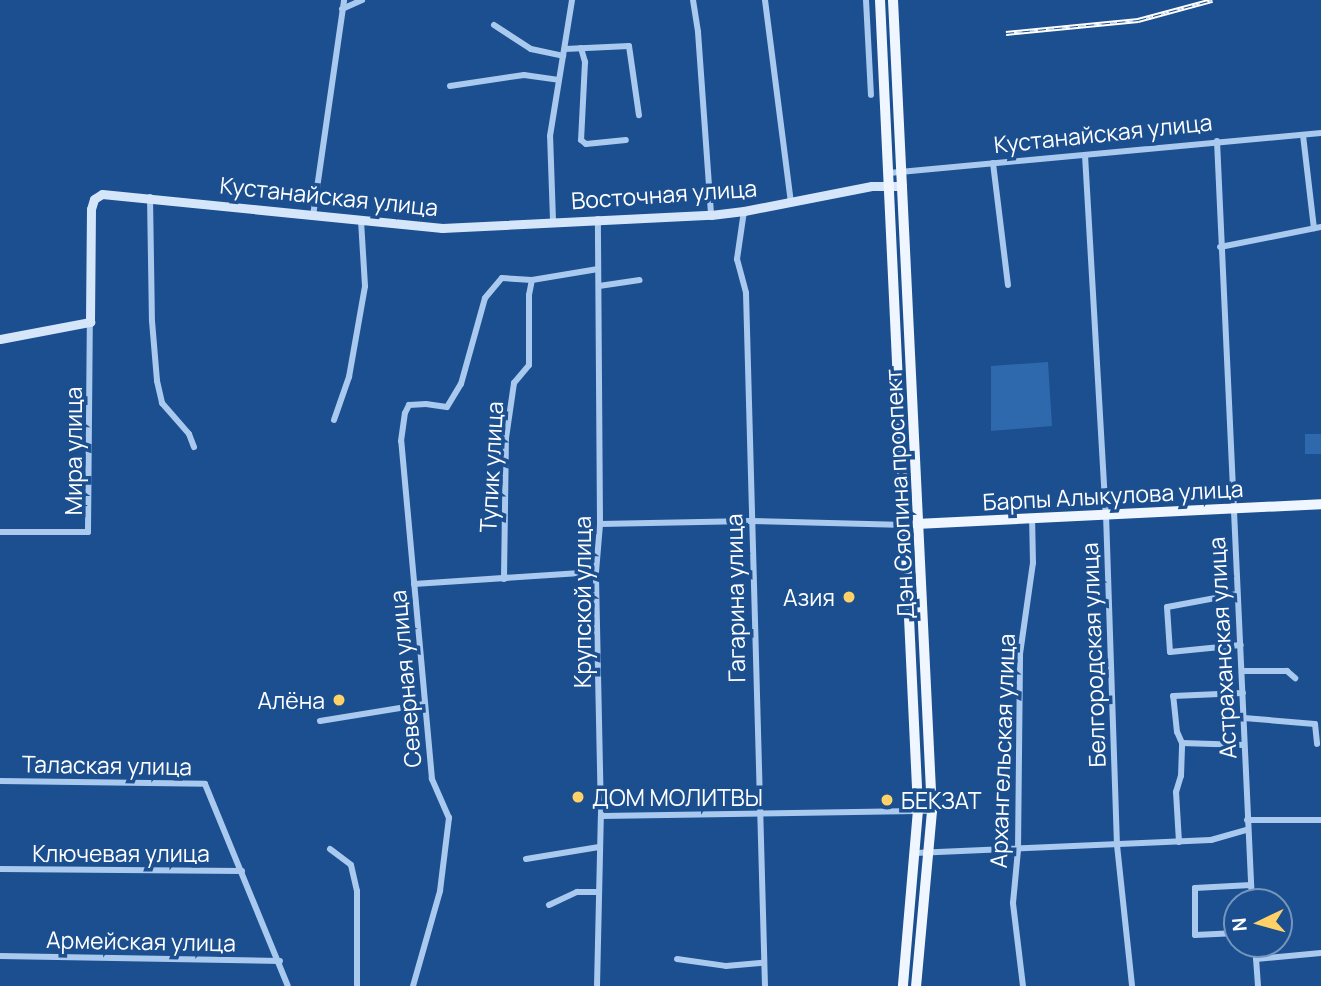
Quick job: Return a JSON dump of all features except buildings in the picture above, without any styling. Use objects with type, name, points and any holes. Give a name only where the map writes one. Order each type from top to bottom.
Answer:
[{"type":"main road","name":"Дэн Сяопина проспект","points":[[880,0],[907,525],[918,810],[903,986]]},
{"type":"main road","name":"Дэн Сяопина проспект","points":[[893,0],[921,523],[932,811],[916,986]]},
{"type":"main road","name":"Барпы Алыкулова улица","points":[[907,525],[1321,504]]},
{"type":"street","points":[[313,216],[344,0]]},
{"type":"street","points":[[342,9],[362,0]]},
{"type":"street","points":[[553,220],[550,136],[572,0]]},
{"type":"street","points":[[693,0],[698,32],[710,215]]},
{"type":"street","points":[[765,0],[792,202]]},
{"type":"street","points":[[866,0],[871,95]]},
{"type":"street","points":[[494,25],[524,46],[564,52],[581,48],[629,46],[639,115]]},
{"type":"street","points":[[581,48],[585,62],[581,141],[586,144],[626,140]]},
{"type":"street","points":[[450,86],[524,75],[559,80]]},
{"type":"street","name":"Кустанайская улица","points":[[889,173],[1321,133]]},
{"type":"street","points":[[1220,247],[1317,228],[1303,135]]},
{"type":"street","name":"Астраханская улица","points":[[1217,141],[1251,886]]},
{"type":"street","name":"Белгородская улица","points":[[1085,155],[1105,514],[1117,845],[1132,986]]},
{"type":"street","points":[[993,163],[1008,285]]},
{"type":"street","name":"Восточная улица","points":[[553,220],[710,215],[872,186],[902,187]]},
{"type":"street","name":"Кустанайская улица","points":[[90,322],[91,209],[94,200],[102,194],[442,228],[553,220]]},
{"type":"street","points":[[150,197],[152,321],[157,381],[162,403],[190,435],[194,447]]},
{"type":"street","name":"Гагарина улица","points":[[744,211],[737,259],[746,293],[750,521],[765,986]]},
{"type":"street","name":"Крупской улица","points":[[597,986],[601,816],[596,572],[600,524],[598,219]]},
{"type":"street","points":[[334,420],[349,377],[365,286],[361,220]]},
{"type":"street","points":[[532,280],[598,269]]},
{"type":"street","name":"Северная улица","points":[[412,986],[440,891],[449,818],[432,779],[401,441],[405,413],[409,405],[447,407],[461,384],[485,298],[502,278],[532,280]]},
{"type":"street","name":"Тупик улица","points":[[504,579],[506,438],[514,383],[529,365],[529,295],[532,280]]},
{"type":"street","points":[[599,286],[640,280]]},
{"type":"street","points":[[0,340],[90,322]]},
{"type":"street","name":"Мира улица","points":[[0,532],[88,532],[90,322]]},
{"type":"street","name":"Архангельская улица","points":[[1023,986],[1013,903],[1018,850],[1020,654],[1033,563],[1032,517]]},
{"type":"street","points":[[600,524],[750,521],[907,525]]},
{"type":"street","points":[[414,584],[596,572]]},
{"type":"street","points":[[1237,594],[1167,607],[1170,652],[1241,645]]},
{"type":"street","points":[[1242,671],[1287,671],[1295,678]]},
{"type":"street","points":[[1179,842],[1176,792],[1181,776],[1182,743],[1177,732],[1173,696],[1243,693]]},
{"type":"street","points":[[320,721],[425,704]]},
{"type":"street","points":[[1244,718],[1315,724],[1317,744]]},
{"type":"street","points":[[1182,743],[1244,745]]},
{"type":"street","name":"Талаская улица","points":[[0,781],[205,785],[280,961],[288,986]]},
{"type":"street","points":[[601,816],[932,811]]},
{"type":"street","points":[[1247,820],[1321,821]]},
{"type":"street","points":[[915,853],[1211,840],[1247,830]]},
{"type":"street","points":[[526,859],[599,847]]},
{"type":"street","points":[[330,849],[352,865],[357,891],[357,986]]},
{"type":"street","name":"Ключевая улица","points":[[0,869],[242,871]]},
{"type":"street","points":[[1223,934],[1195,935],[1195,888],[1251,886]]},
{"type":"street","points":[[550,905],[577,892],[599,892]]},
{"type":"street","points":[[1258,986],[1256,959],[1321,953]]},
{"type":"street","name":"Армейская улица","points":[[0,956],[280,961]]},
{"type":"street","points":[[677,959],[726,966],[763,963]]},
{"type":"shaded area","points":[[1048,362],[1052,426],[991,431],[991,366]]},
{"type":"shaded area","points":[[1305,434],[1321,434],[1321,454],[1305,454]]},
{"type":"railway","points":[[1006,33],[1138,20],[1212,0]]},
{"type":"place","name":"Азия","points":[[849,597]]},
{"type":"place","name":"Алёна","points":[[339,700]]},
{"type":"place","name":"ДОМ МОЛИТВЫ","points":[[578,797]]},
{"type":"place","name":"БЕКЗАТ","points":[[887,800]]}]
